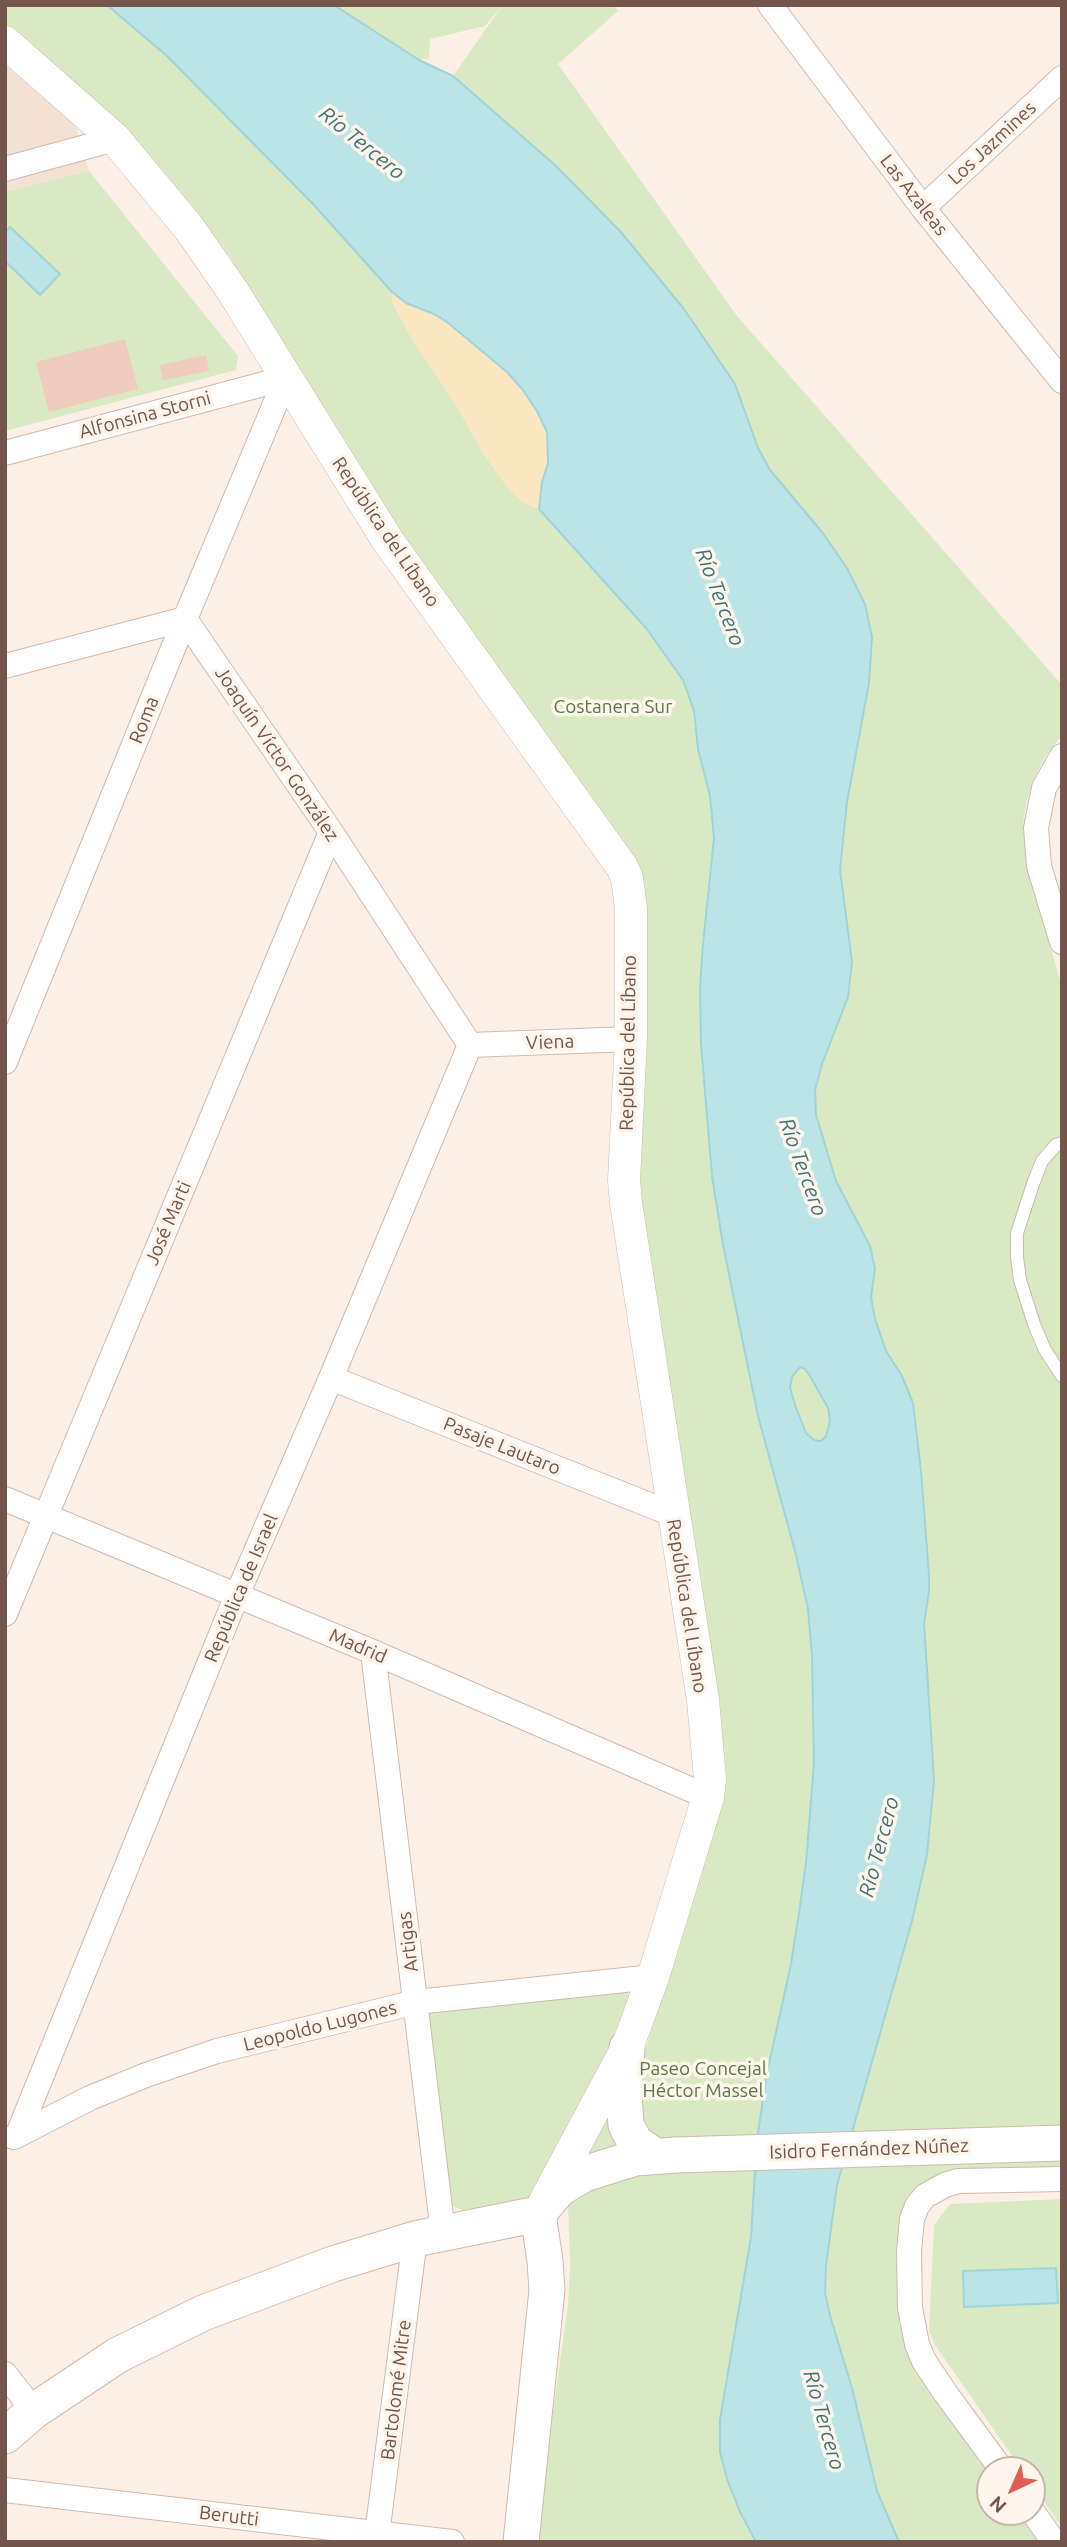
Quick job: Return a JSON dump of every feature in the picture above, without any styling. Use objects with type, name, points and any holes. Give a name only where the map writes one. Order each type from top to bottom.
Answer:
[{"type":"main road","points":[[627,2048],[624,2094],[626,2125],[635,2142],[665,2155]]},
{"type":"main road","name":"Isidro Fernández Núñez","points":[[538,2214],[559,2189],[584,2174],[608,2165],[665,2155],[1059,2164]]},
{"type":"main road","points":[[5,2436],[34,2411],[118,2355],[203,2314],[333,2264],[429,2236],[538,2214],[547,2290],[522,2542]]},
{"type":"street","name":"Las Azaleas","points":[[770,5],[923,208],[1062,381]]},
{"type":"street","name":"República del Líbano","points":[[5,42],[115,139],[189,228],[239,301],[388,541],[622,867],[630,893],[631,1040],[624,1180],[672,1514],[703,1700],[709,1759],[708,1797],[653,1977],[627,2048],[538,2214]]},
{"type":"street","name":"Los Jazmines","points":[[923,208],[1062,78]]},
{"type":"street","points":[[5,169],[115,139]]},
{"type":"street","name":"Alfonsina Storni","points":[[5,453],[286,379]]},
{"type":"street","name":"Roma","points":[[5,1062],[286,379]]},
{"type":"street","points":[[5,666],[185,619]]},
{"type":"street","name":"Joaquín Víctor González","points":[[185,619],[331,832],[470,1045]]},
{"type":"street","points":[[1062,755],[1044,788],[1036,828],[1040,866],[1062,942]]},
{"type":"street","name":"José Marti","points":[[5,1614],[331,832]]},
{"type":"street","name":"Viena","points":[[470,1045],[631,1040]]},
{"type":"street","name":"República de Israel","points":[[12,2138],[237,1595],[470,1045]]},
{"type":"street","name":"Pasaje Lautaro","points":[[331,1378],[672,1514]]},
{"type":"street","name":"Madrid","points":[[5,1499],[373,1652],[708,1797]]},
{"type":"street","name":"Artigas","points":[[373,1652],[415,2002],[429,2236]]},
{"type":"street","name":"Leopoldo Lugones","points":[[12,2138],[90,2098],[193,2059],[415,2002],[653,1977]]},
{"type":"street","points":[[992,2456],[939,2383],[916,2344],[910,2308],[909,2251],[912,2219],[925,2196],[945,2185],[1059,2164]]},
{"type":"street","name":"Bartolomé Mitre","points":[[377,2537],[429,2236]]},
{"type":"street","points":[[5,2374],[34,2411]]},
{"type":"street","name":"Berutti","points":[[5,2490],[377,2537],[452,2542]]},
{"type":"street","points":[[1043,2526],[1054,2542]]},
{"type":"lane","points":[[1062,1143],[1056,1145],[1042,1161],[1017,1233],[1017,1257],[1020,1280],[1031,1317],[1045,1350],[1062,1376]]},
{"type":"lane","points":[[1059,2164],[1062,2128]]},
{"type":"shaded area","points":[[5,64],[75,124],[89,171],[5,192]]},
{"type":"green space","name":"Costanera Sur","points":[[5,5],[107,5],[167,56],[314,205],[392,292],[393,304],[412,339],[508,488],[523,502],[539,509],[645,628],[683,680],[694,711],[698,749],[710,796],[715,838],[700,989],[701,1044],[712,1176],[723,1245],[758,1416],[808,1609],[812,1656],[814,1763],[806,1862],[791,1964],[767,2073],[757,2139],[665,2146],[645,2128],[638,2102],[642,2061],[725,1784],[726,1769],[638,1198],[644,1039],[643,879],[639,869],[404,536],[230,257],[169,178],[125,130],[5,23]]},
{"type":"green space","points":[[334,5],[613,5],[618,11],[558,64],[737,316],[1062,685],[1062,735],[1044,759],[1035,777],[1023,823],[1027,863],[1062,987],[1062,2173],[921,2191],[903,2307],[983,2456],[976,2456],[976,2526],[1035,2526],[1047,2542],[899,2542],[877,2491],[825,2293],[837,2185],[857,2113],[934,1780],[924,1623],[929,1575],[921,1471],[902,1376],[886,1351],[875,1319],[871,1297],[875,1269],[859,1224],[836,1182],[816,1115],[815,1090],[848,997],[852,962],[840,870],[847,802],[869,683],[872,637],[865,604],[847,568],[770,470],[758,448],[735,384],[684,309],[620,231],[556,166],[453,76],[502,6],[485,26],[430,39],[429,58],[419,60]]},
{"type":"green space","points":[[89,171],[238,356],[236,370],[5,431],[5,192]]},
{"type":"green space","points":[[800,1367],[805,1369],[821,1392],[828,1408],[830,1421],[826,1436],[821,1441],[814,1440],[806,1433],[790,1388],[792,1377]]},
{"type":"green space","points":[[623,1990],[629,1995],[628,2000],[598,2073],[531,2196],[524,2202],[462,2210],[450,2204],[428,2018],[431,2013]]},
{"type":"green space","points":[[618,2085],[634,2150],[579,2161]]},
{"type":"green space","points":[[756,2162],[751,2237],[720,2420],[720,2452],[740,2512],[756,2542],[535,2542],[568,2305],[568,2203],[611,2176]]},
{"type":"green space","points":[[1062,2199],[1062,2527],[1046,2504],[1046,2456],[1012,2456],[935,2345],[929,2331],[934,2225],[950,2204]]},
{"type":"sand","points":[[392,292],[406,303],[447,322],[507,372],[537,411],[547,432],[548,463],[542,482],[539,509],[523,502],[508,488],[485,456],[455,403],[412,339],[393,304]]},
{"type":"water","name":"Río Tercero","points":[[107,5],[334,5],[419,60],[453,76],[556,166],[620,231],[684,309],[735,384],[758,448],[770,470],[822,532],[847,568],[865,604],[872,637],[869,683],[847,802],[840,870],[852,962],[848,997],[815,1090],[816,1115],[836,1181],[870,1246],[875,1269],[871,1297],[875,1319],[886,1351],[902,1376],[913,1403],[929,1575],[924,1623],[934,1780],[927,1855],[912,1921],[837,2185],[825,2293],[877,2491],[899,2542],[756,2542],[740,2512],[720,2452],[720,2420],[751,2237],[757,2139],[767,2073],[791,1964],[799,1913],[814,1763],[812,1656],[808,1609],[758,1416],[723,1245],[712,1176],[701,1044],[700,989],[714,838],[710,796],[698,749],[694,711],[683,680],[646,628],[539,509],[542,482],[548,463],[547,432],[522,389],[507,372],[447,322],[406,303],[392,292],[314,205],[167,56]],"holes":[[[800,1367],[805,1369],[828,1408],[830,1421],[826,1436],[821,1441],[814,1440],[806,1433],[790,1387],[792,1377]]]},
{"type":"water","points":[[10,227],[60,274],[40,295],[5,261],[5,232]]},
{"type":"water","points":[[1056,2268],[1058,2303],[964,2307],[963,2271]]},
{"type":"building","points":[[125,339],[138,389],[49,412],[36,362]]},
{"type":"building","points":[[206,355],[209,371],[163,380],[160,365]]},
{"type":"park label","name":"Paseo Concejal Héctor Massel","points":[[703,2080]]}]
